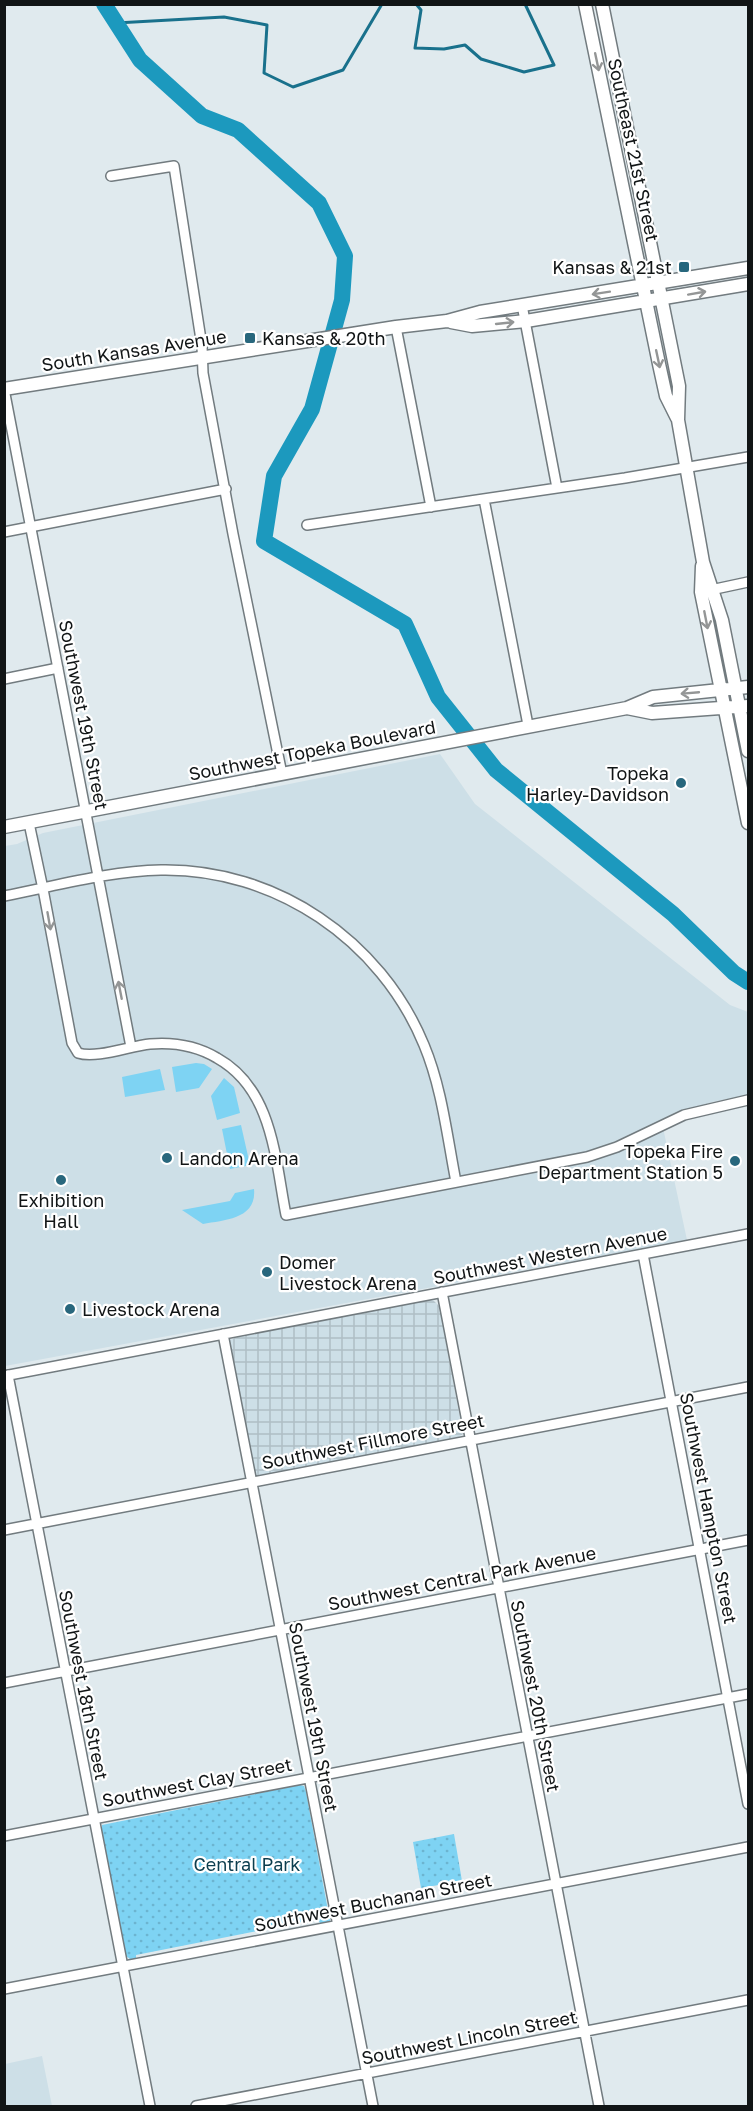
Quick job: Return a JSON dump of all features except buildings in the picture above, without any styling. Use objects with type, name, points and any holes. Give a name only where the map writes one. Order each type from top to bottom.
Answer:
[{"type":"main road","name":"Southeast 21st Street","points":[[585,4],[666,396],[678,420]]},
{"type":"main road","name":"Southeast 21st Street","points":[[602,4],[679,386],[678,420]]},
{"type":"main road","name":"South Kansas Avenue","points":[[4,389],[396,327],[447,321],[480,312],[748,268]]},
{"type":"main road","name":"South Kansas Avenue","points":[[447,321],[472,326],[526,321],[748,284]]},
{"type":"main road","points":[[678,420],[703,562],[720,690],[748,823]]},
{"type":"main road","points":[[707,591],[722,620],[742,688],[748,752]]},
{"type":"main road","name":"Southwest Topeka Boulevard","points":[[4,827],[528,725],[627,708],[653,697],[742,688]]},
{"type":"main road","name":"Southwest Topeka Boulevard","points":[[627,708],[651,713],[744,706]]},
{"type":"street","points":[[111,176],[174,166],[203,358],[203,373],[282,774]]},
{"type":"street","points":[[522,305],[557,488]]},
{"type":"street","points":[[396,327],[431,507]]},
{"type":"street","name":"Southwest 19th Street","points":[[4,389],[131,1047]]},
{"type":"street","points":[[307,525],[748,457]]},
{"type":"street","points":[[4,532],[226,489]]},
{"type":"street","points":[[484,499],[528,725]]},
{"type":"street","points":[[707,591],[748,582]]},
{"type":"street","points":[[4,679],[58,668]]},
{"type":"street","points":[[29,823],[72,1043],[78,1053],[151,1044],[171,1044],[196,1048],[222,1060],[244,1078],[267,1118],[286,1215],[587,1156],[617,1147],[684,1115],[748,1101]]},
{"type":"street","points":[[4,897],[134,872],[192,871],[235,879],[262,888],[296,903],[323,919],[350,940],[389,982],[422,1039],[438,1088],[456,1182]]},
{"type":"street","name":"Southwest Western Avenue","points":[[6,1375],[748,1234]]},
{"type":"street","name":"Southwest Hampton Street","points":[[643,1254],[748,1804]]},
{"type":"street","name":"Southwest 20th Street","points":[[442,1292],[599,2106]]},
{"type":"street","name":"Southwest 19th Street","points":[[223,1334],[373,2106]]},
{"type":"street","name":"Southwest 18th Street","points":[[6,1375],[150,2106]]},
{"type":"street","name":"Southwest Fillmore Street","points":[[4,1530],[748,1387]]},
{"type":"street","name":"Southwest Central Park Avenue","points":[[4,1683],[748,1540]]},
{"type":"street","name":"Southwest Clay Street","points":[[4,1836],[748,1694]]},
{"type":"street","name":"Southwest Buchanan Street","points":[[4,1989],[748,1847]]},
{"type":"street","name":"Southwest Lincoln Street","points":[[196,2106],[748,2000]]},
{"type":"shaded area","points":[[440,754],[475,804],[730,1005],[748,1012],[748,1095],[712,1102],[662,1123],[687,1240],[5,1366],[5,846],[17,844],[43,833]]},
{"type":"shaded area","points":[[430,1299],[439,1306],[463,1434],[455,1439],[260,1476],[255,1475],[229,1346],[230,1340],[242,1335]]},
{"type":"shaded area","points":[[42,2056],[52,2106],[5,2106],[5,2064]]},
{"type":"green space","points":[[204,1064],[212,1069],[199,1088],[176,1092],[172,1067]]},
{"type":"green space","points":[[160,1069],[165,1090],[125,1097],[122,1077]]},
{"type":"green space","points":[[224,1078],[234,1087],[240,1113],[217,1120],[211,1096]]},
{"type":"green space","points":[[241,1125],[250,1165],[230,1169],[222,1129]]},
{"type":"green space","points":[[254,1189],[254,1199],[250,1207],[230,1219],[203,1224],[182,1210],[230,1201],[235,1193]]},
{"type":"green space","name":"Central Park","points":[[304,1786],[306,1792],[330,1921],[321,1924],[317,1919],[136,1955],[136,1959],[126,1956],[102,1825]]},
{"type":"green space","points":[[454,1834],[462,1881],[421,1888],[413,1842]]},
{"type":"waterway","points":[[104,4],[140,60],[202,116],[238,130],[319,203],[345,256],[342,300],[312,409],[274,476],[264,541],[405,624],[438,697],[496,770],[673,914],[734,973],[748,982]]},
{"type":"waterway","points":[[116,23],[224,17],[267,25],[264,73],[293,87],[343,70],[382,4]]},
{"type":"waterway","points":[[416,4],[421,10],[415,48],[444,49],[465,45],[481,59],[524,72],[554,65],[525,4]]},
{"type":"place","name":"Kansas & 21st","points":[[684,267]]},
{"type":"place","name":"Kansas & 20th","points":[[250,338]]},
{"type":"place","name":"Topeka Harley-Davidson","points":[[681,783]]},
{"type":"place","name":"Landon Arena","points":[[167,1158]]},
{"type":"place","name":"Topeka Fire Department Station 5","points":[[735,1161]]},
{"type":"place","name":"Exhibition Hall","points":[[61,1180]]},
{"type":"place","name":"Domer Livestock Arena","points":[[267,1272]]},
{"type":"place","name":"Livestock Arena","points":[[70,1309]]}]
